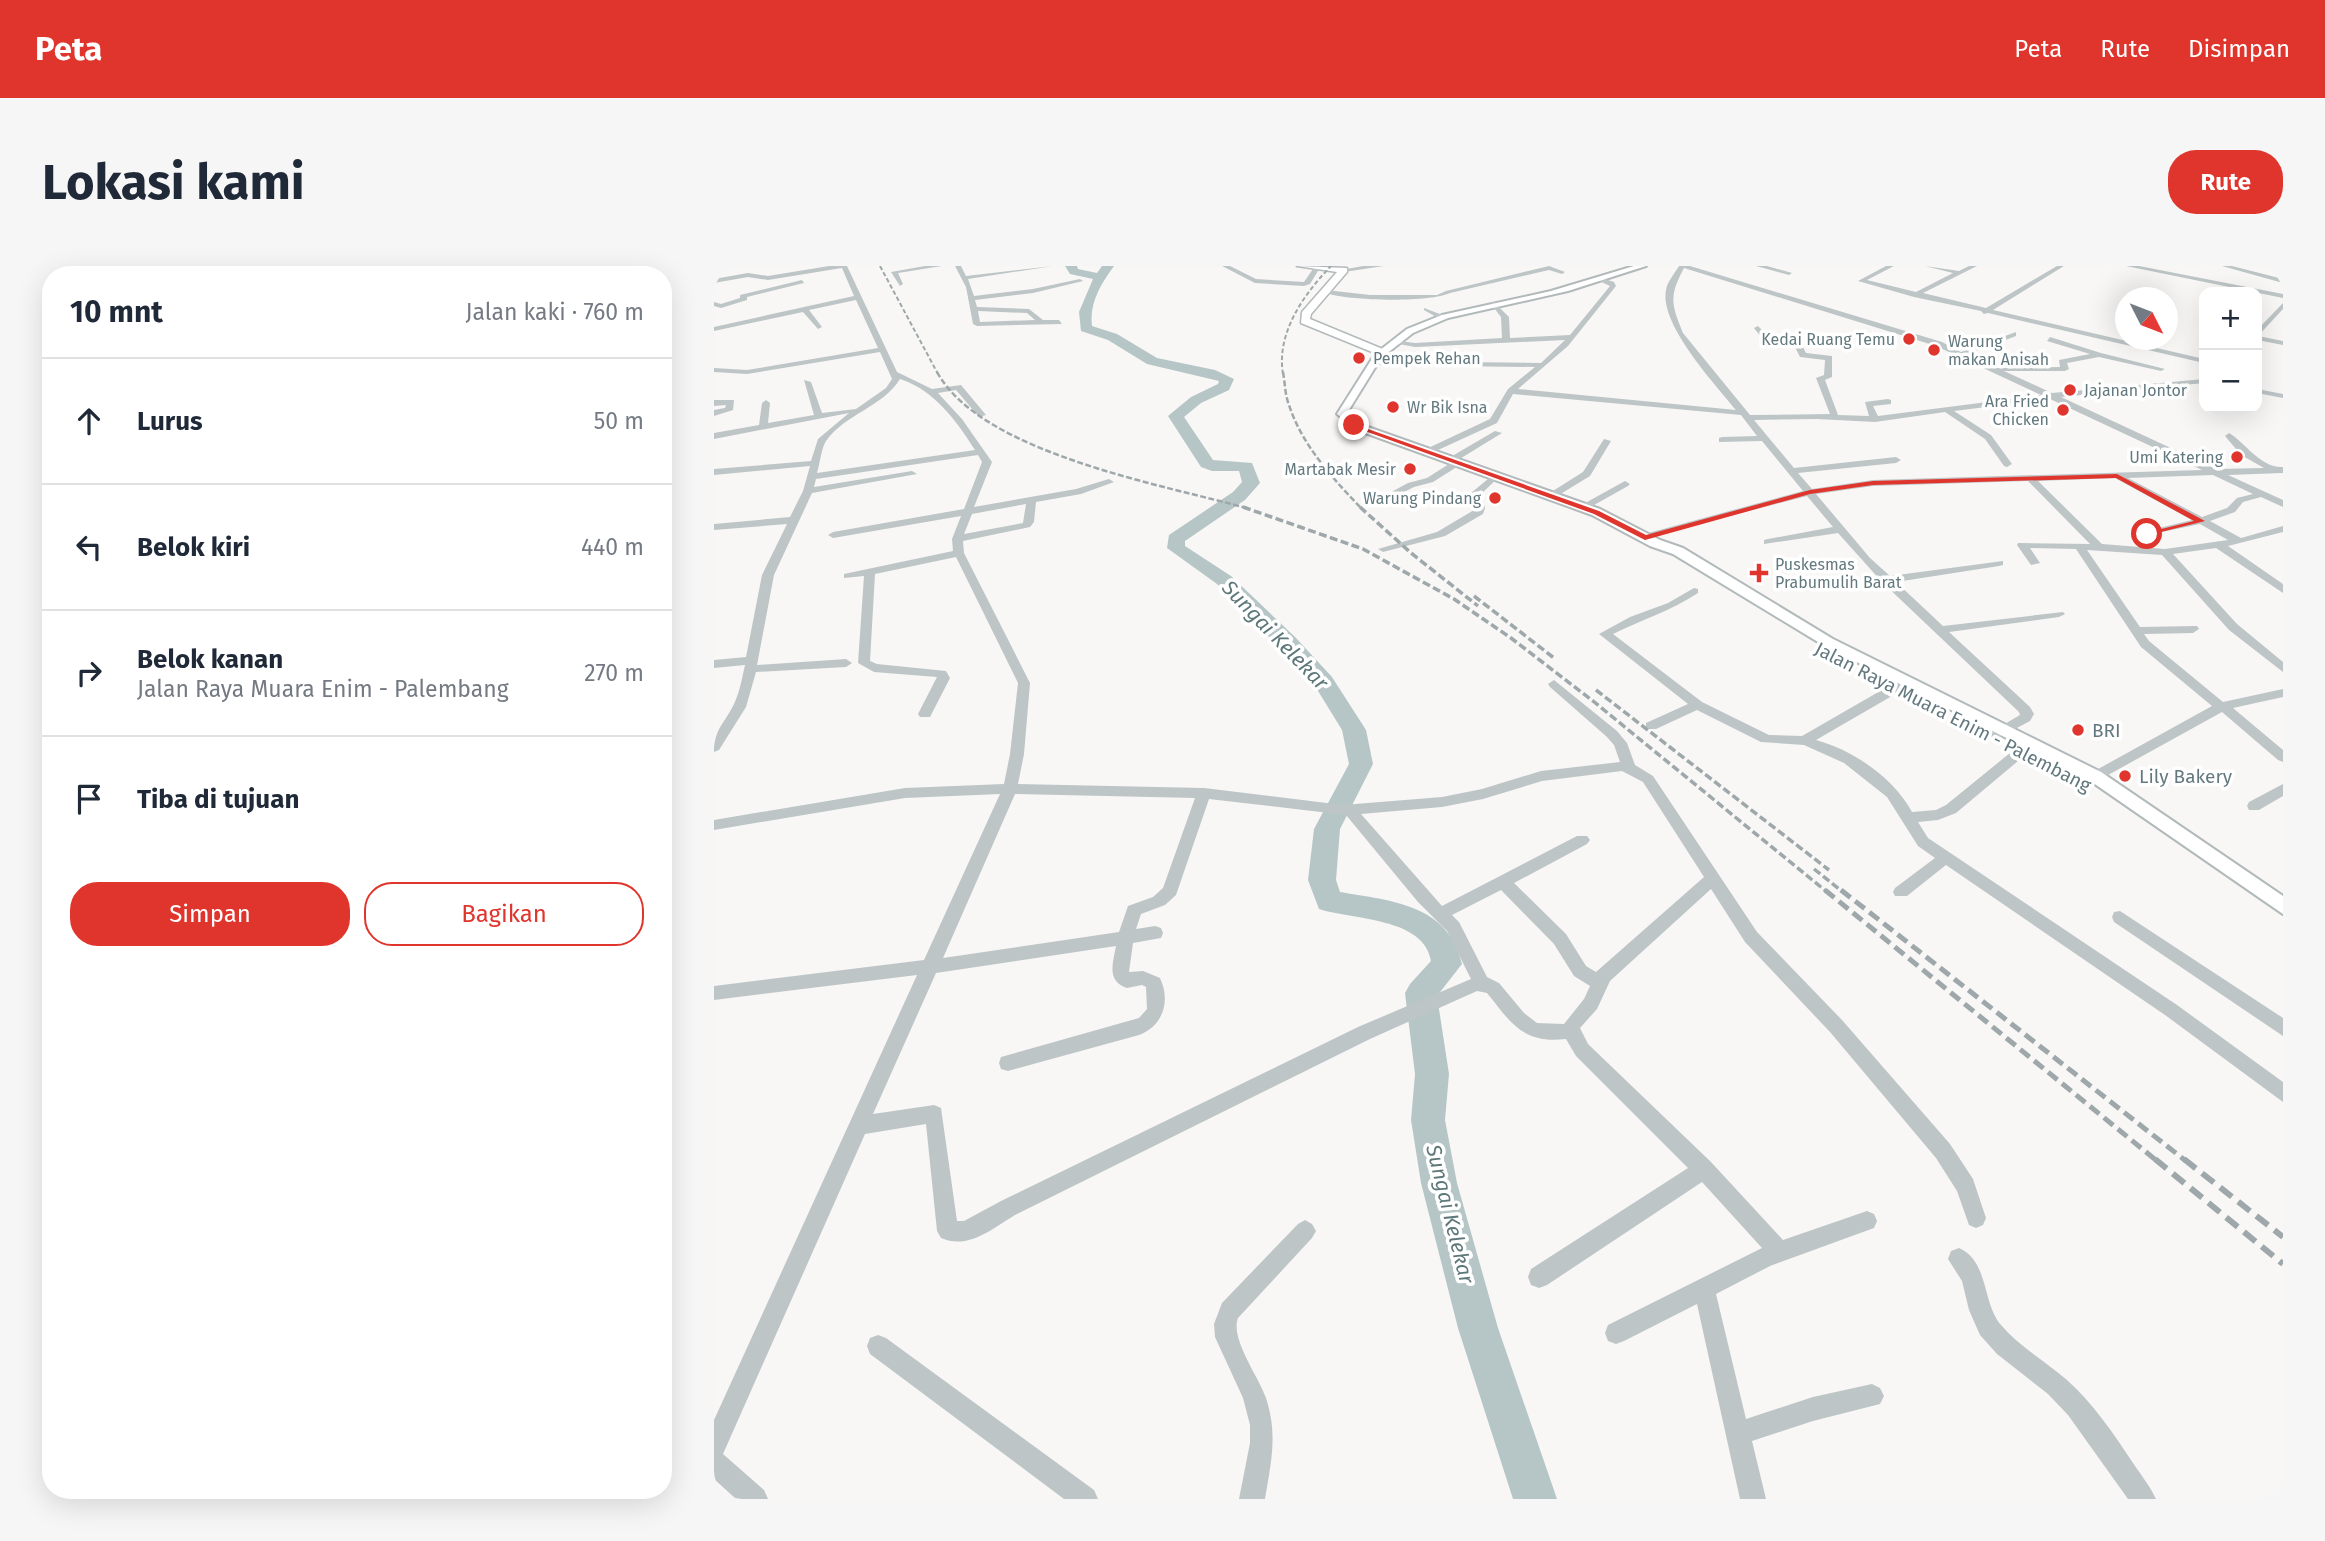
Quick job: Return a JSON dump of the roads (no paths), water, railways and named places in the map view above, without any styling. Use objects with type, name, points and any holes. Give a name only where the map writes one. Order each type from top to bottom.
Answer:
[{"type":"highway","points":[[1302,266],[1344,270]]},
{"type":"highway","points":[[1344,270],[1306,314],[1306,321],[1381,352]]},
{"type":"main road","name":"Jalan Raya Muara Enim - Palembang","points":[[1642,266],[1538,297],[1441,316],[1392,342],[1381,352],[1342,414],[1354,425],[1583,507],[1650,540],[1669,556],[1788,631],[1901,682],[2090,779],[2283,906]]},
{"type":"main road","name":"Jalan Raya Muara Enim - Palembang","points":[[2090,779],[2283,919]]},
{"type":"street","points":[[714,281],[751,274],[768,278],[842,266],[860,297],[895,374],[895,383],[889,390],[859,409],[827,434],[821,442],[808,491],[768,575],[752,665],[739,706],[714,747]]},
{"type":"street","points":[[900,284],[894,272],[939,266]]},
{"type":"street","points":[[958,266],[965,278],[977,324],[1059,322]]},
{"type":"street","points":[[965,278],[1050,266],[1067,284]]},
{"type":"street","points":[[1225,266],[1255,281],[1304,284],[1308,283],[1318,266]]},
{"type":"street","points":[[1344,270],[1381,266]]},
{"type":"street","points":[[2000,732],[2025,718],[2025,710],[1886,580],[1763,438],[1680,333],[1673,317],[1669,290],[1682,266],[1908,332],[1997,369],[2283,504]]},
{"type":"street","points":[[1759,266],[1789,274]]},
{"type":"street","points":[[1891,266],[1861,281],[1984,312],[2199,360]]},
{"type":"street","points":[[1928,266],[1960,273]]},
{"type":"street","points":[[1914,295],[1974,266]]},
{"type":"street","points":[[1984,312],[2061,266]]},
{"type":"street","points":[[2129,266],[2283,296]]},
{"type":"street","points":[[2225,266],[2283,281]]},
{"type":"street","points":[[1326,292],[1370,297],[1440,297],[1448,292],[1549,268],[1562,272]]},
{"type":"street","points":[[1011,271],[1024,293]]},
{"type":"street","points":[[1427,452],[1494,421],[1511,391],[1572,337],[1601,297],[1613,286],[1612,283],[1599,278]]},
{"type":"street","points":[[714,304],[721,306],[745,299],[740,297],[808,281]]},
{"type":"street","points":[[971,298],[1024,293],[1080,281]]},
{"type":"street","points":[[1443,281],[1448,292]]},
{"type":"street","points":[[2272,294],[2283,290]]},
{"type":"street","points":[[714,329],[860,297]]},
{"type":"street","points":[[1494,304],[1505,317],[1506,339]]},
{"type":"street","points":[[2262,330],[2283,305]]},
{"type":"street","points":[[805,309],[818,327]]},
{"type":"street","points":[[974,309],[1029,311],[1042,323]]},
{"type":"street","points":[[1426,309],[1441,316]]},
{"type":"street","points":[[1758,328],[1768,340],[1797,342],[1803,355],[1829,358],[1828,377],[1820,378],[1835,417]]},
{"type":"street","points":[[1962,354],[2013,334]]},
{"type":"street","points":[[1392,342],[1415,345],[1572,337]]},
{"type":"street","points":[[2262,337],[2283,343]]},
{"type":"street","points":[[2050,339],[2099,355],[2161,369]]},
{"type":"street","points":[[714,370],[747,372],[884,349]]},
{"type":"street","points":[[1997,369],[2065,369],[2062,362],[2099,355]]},
{"type":"street","points":[[1374,363],[1542,365]]},
{"type":"street","points":[[714,1447],[1010,789],[1017,754],[1024,683],[958,546],[978,479],[987,467],[987,461],[967,428],[932,392],[911,379],[895,374]]},
{"type":"street","points":[[1511,391],[1744,415],[1875,419],[2050,396],[2199,381]]},
{"type":"street","points":[[807,382],[819,417]]},
{"type":"street","points":[[2279,395],[2283,385]]},
{"type":"street","points":[[932,392],[958,387],[982,415]]},
{"type":"street","points":[[714,395],[727,393]]},
{"type":"street","points":[[1875,419],[1868,404],[1888,401]]},
{"type":"street","points":[[714,403],[731,402],[729,410],[714,413]]},
{"type":"street","points":[[763,428],[766,403]]},
{"type":"street","points":[[714,436],[859,409]]},
{"type":"street","points":[[1947,410],[1988,437],[2007,464]]},
{"type":"street","points":[[1387,497],[1411,485],[1430,480],[1498,433]]},
{"type":"street","points":[[2229,436],[2244,453],[2279,470]]},
{"type":"street","points":[[1721,440],[1763,438]]},
{"type":"street","points":[[1552,496],[1587,474],[1607,441]]},
{"type":"street","points":[[812,477],[980,452]]},
{"type":"street","points":[[1791,471],[1896,460]]},
{"type":"street","points":[[714,472],[816,463]]},
{"type":"street","points":[[1650,540],[1810,492],[1873,483],[2279,470]]},
{"type":"street","points":[[808,491],[912,474]]},
{"type":"street","points":[[2117,476],[2237,540]]},
{"type":"street","points":[[1383,549],[1441,534],[1479,512],[1476,493],[1494,477]]},
{"type":"street","points":[[2030,478],[2098,546]]},
{"type":"street","points":[[833,536],[1031,501],[1089,489],[1108,482]]},
{"type":"street","points":[[1583,507],[1625,484]]},
{"type":"street","points":[[2147,534],[2201,521],[2231,510],[2240,500],[2262,494]]},
{"type":"street","points":[[848,576],[870,572],[1028,524],[1031,501]]},
{"type":"street","points":[[714,527],[796,520]]},
{"type":"street","points":[[1768,542],[1840,529]]},
{"type":"street","points":[[2035,563],[2021,545],[2098,546],[2165,552],[2259,537],[2283,529]]},
{"type":"street","points":[[2216,543],[2270,578],[2283,590]]},
{"type":"street","points":[[2079,546],[2145,644],[2283,757]]},
{"type":"street","points":[[2165,552],[2233,627],[2283,668]]},
{"type":"street","points":[[1886,580],[1999,563]]},
{"type":"street","points":[[870,572],[864,663],[874,668],[942,674],[944,678],[925,714]]},
{"type":"street","points":[[1694,592],[1605,634],[1697,705],[1766,739],[1779,742],[1804,741],[1859,765],[1900,804],[1923,842],[2171,1010],[2283,1093]]},
{"type":"street","points":[[1938,630],[2059,614]]},
{"type":"street","points":[[2135,631],[2193,629]]},
{"type":"street","points":[[714,664],[846,663]]},
{"type":"street","points":[[1804,741],[1901,682]]},
{"type":"street","points":[[1554,684],[1620,743],[1629,767],[1648,779],[1751,937],[1836,1026],[1943,1151],[1966,1186],[1976,1218]]},
{"type":"street","points":[[2090,779],[2222,707],[2283,692]]},
{"type":"street","points":[[1651,726],[1697,705]]},
{"type":"street","points":[[1908,818],[1938,815],[1951,809],[2027,746]]},
{"type":"street","points":[[714,825],[905,793],[1010,789],[1204,793],[1346,809],[1442,802],[1483,794],[1541,776],[1629,767]]},
{"type":"street","points":[[2254,806],[2283,789]]},
{"type":"street","points":[[1007,1063],[1139,1027],[1153,1018],[1156,1012],[1154,983],[1143,978],[1127,981],[1120,974],[1125,938],[1134,911],[1158,901],[1170,891],[1204,793]]},
{"type":"street","points":[[1346,809],[1453,927],[1482,984]]},
{"type":"street","points":[[1440,914],[1582,840]]},
{"type":"street","points":[[1901,892],[1946,857]]},
{"type":"street","points":[[1712,879],[1603,976],[1591,1004],[1572,1025],[1571,1031],[1582,1050],[1704,1168],[1779,1251]]},
{"type":"street","points":[[1503,882],[1560,939],[1580,971],[1600,984]]},
{"type":"street","points":[[2120,917],[2283,1028]]},
{"type":"street","points":[[714,993],[928,967],[1154,933]]},
{"type":"street","points":[[858,1126],[926,1114],[936,1117],[948,1231],[966,1233],[1009,1208],[1364,1033],[1482,984],[1493,988],[1525,1026],[1537,1033],[1571,1031]]},
{"type":"street","points":[[1539,1277],[1704,1168]]},
{"type":"street","points":[[1616,1333],[1779,1251],[1867,1221]]},
{"type":"street","points":[[1252,1499],[1262,1443],[1262,1425],[1254,1396],[1226,1336],[1224,1324],[1230,1311],[1305,1231]]},
{"type":"street","points":[[1959,1259],[1975,1282],[1986,1324],[2012,1353],[2067,1396],[2143,1499]]},
{"type":"street","points":[[1703,1288],[1753,1499]]},
{"type":"street","points":[[878,1346],[1085,1499]]},
{"type":"street","points":[[1738,1433],[1813,1409],[1872,1396]]},
{"type":"street","points":[[714,1462],[755,1499]]},
{"type":"waterway","points":[[1071,266],[1074,272],[1099,277]]},
{"type":"waterway","name":"Sungai Kelekar","points":[[1108,266],[1094,287],[1088,303],[1086,328],[1112,337],[1152,361],[1227,379],[1224,387],[1196,400],[1176,416],[1207,464],[1246,467],[1251,483],[1239,496],[1176,539],[1176,548],[1224,580],[1288,643],[1324,682],[1354,730],[1361,764],[1327,829],[1322,880],[1329,901],[1405,917],[1431,932],[1443,947],[1447,964],[1421,993],[1432,1074],[1428,1120],[1439,1183],[1478,1328],[1535,1499]]},
{"type":"railway","points":[[880,266],[938,374]]},
{"type":"railway","points":[[1283,374],[1284,344],[1294,315],[1311,289],[1331,266]]},
{"type":"railway","points":[[937,372],[960,400],[993,425],[1033,445],[1125,477],[1245,508]]},
{"type":"railway","points":[[1283,372],[1288,401],[1310,448],[1361,508]]},
{"type":"railway","points":[[1245,508],[1250,509]]},
{"type":"railway","points":[[1245,508],[1363,549],[1454,599],[1511,638],[1593,701],[1827,892]]},
{"type":"railway","points":[[1361,508],[1411,553],[1478,606]]},
{"type":"railway","points":[[1474,596],[1554,658]]},
{"type":"railway","points":[[1596,690],[1829,870]]},
{"type":"railway","points":[[1814,869],[1843,892]]},
{"type":"railway","points":[[1825,890],[2157,1161]]},
{"type":"railway","points":[[1841,890],[2186,1161]]},
{"type":"railway","points":[[2155,1159],[2283,1264]]},
{"type":"railway","points":[[2184,1159],[2283,1237]]},
{"type":"place","name":"Kedai Ruang Temu","points":[[1909,339]]},
{"type":"place","name":"Warung makan Anisah","points":[[1934,350]]},
{"type":"place","name":"Pempek Rehan","points":[[1359,358]]},
{"type":"place","name":"Jajanan Jontor","points":[[2070,390]]},
{"type":"place","name":"Wr Bik Isna","points":[[1393,407]]},
{"type":"place","name":"Ara Fried Chicken","points":[[2063,410]]},
{"type":"place","name":"Umi Katering","points":[[2237,457]]},
{"type":"place","name":"Martabak Mesir","points":[[1410,469]]},
{"type":"place","name":"Warung Pindang","points":[[1495,498]]},
{"type":"place","name":"Puskesmas Prabumulih Barat","points":[[1759,573]]},
{"type":"place","name":"BRI","points":[[2078,730]]},
{"type":"place","name":"Lily Bakery","points":[[2125,776]]}]
